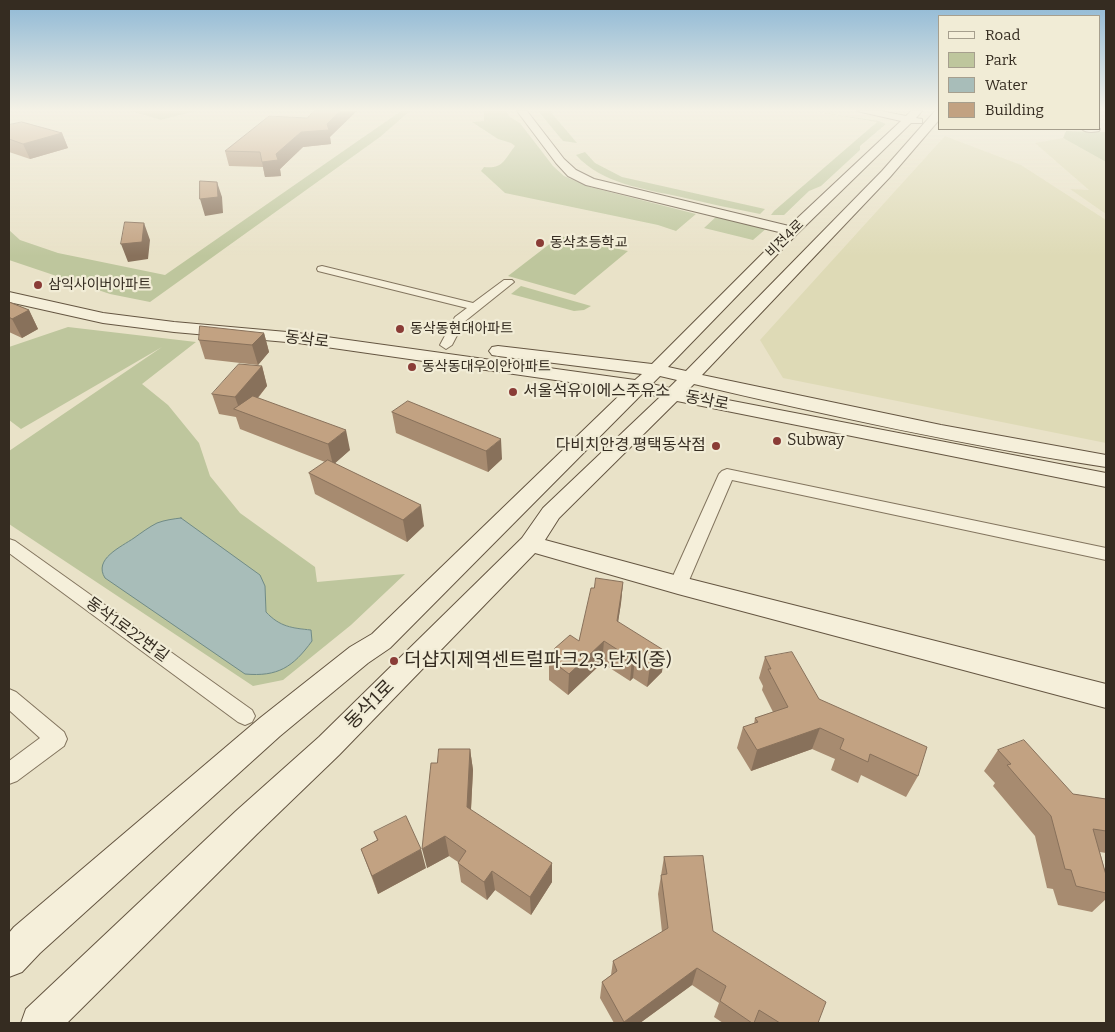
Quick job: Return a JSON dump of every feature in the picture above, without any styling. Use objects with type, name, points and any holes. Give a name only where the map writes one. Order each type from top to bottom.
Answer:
[{"type":"main road","points":[[559,159],[572,173],[590,182],[792,232]]},
{"type":"main road","name":"비전4로","points":[[656,370],[792,232],[874,159]]},
{"type":"main road","name":"비전4로","points":[[690,378],[886,174],[895,159]]},
{"type":"main road","name":"동삭로","points":[[9,283],[134,311],[252,320],[656,370],[932,429],[1106,461]]},
{"type":"main road","name":"동삭로","points":[[9,297],[103,318],[174,327],[298,338],[639,386],[673,395],[1106,480]]},
{"type":"main road","points":[[9,959],[27,940],[270,727],[359,655],[381,641],[656,370]]},
{"type":"main road","name":"동삭1로","points":[[40,1023],[240,829],[329,746],[530,544],[551,513],[690,378]]},
{"type":"main road","points":[[530,544],[678,585],[1106,696]]},
{"type":"street","points":[[322,269],[474,307]]},
{"type":"street","points":[[446,345],[459,320],[508,282]]},
{"type":"street","points":[[678,585],[727,474],[1106,554]]},
{"type":"street","name":"동삭1로22번길","points":[[9,545],[245,716]]},
{"type":"street","points":[[9,698],[56,739],[9,774]]},
{"type":"shaded area","points":[[924,159],[1006,159],[1021,165],[1106,220],[1106,443],[783,378],[760,340]]},
{"type":"shaded area","points":[[1054,159],[1101,159],[1106,162],[1106,214],[1070,189],[1089,190]]},
{"type":"green space","points":[[332,159],[349,159],[150,302],[110,294],[9,260],[9,230],[20,240],[58,253],[165,275]]},
{"type":"green space","points":[[505,159],[548,159],[564,176],[590,187],[696,214],[676,231],[658,225],[505,193],[481,171],[484,167],[495,167]]},
{"type":"green space","points":[[580,159],[592,159],[595,163],[622,177],[765,209],[760,214],[653,191],[611,179],[586,165]]},
{"type":"green space","points":[[834,159],[850,159],[821,186],[809,191],[784,215],[771,215]]},
{"type":"green space","points":[[718,215],[768,227],[753,240],[704,228]]},
{"type":"green space","points":[[560,236],[628,251],[575,295],[508,276]]},
{"type":"green space","points":[[521,286],[591,306],[584,310],[574,311],[511,294]]},
{"type":"green space","points":[[68,327],[196,342],[142,384],[168,405],[199,443],[210,476],[240,513],[315,567],[317,582],[405,574],[351,625],[283,680],[253,686],[9,524],[9,451],[162,347],[21,429],[9,420],[9,347]],"holes":[[[265,600],[266,612],[274,621],[286,626],[311,630],[246,674]]]},
{"type":"water","points":[[181,518],[260,575],[265,586],[266,612],[271,617],[287,626],[311,630],[312,641],[291,664],[276,672],[267,674],[245,674],[105,578],[102,571],[103,565],[105,559],[110,554],[157,523]]},
{"type":"building","points":[[261,159],[278,160],[262,162]]},
{"type":"building","points":[[200,181],[217,182],[218,197],[200,199]]},
{"type":"building","points":[[125,222],[144,223],[142,242],[121,244]]},
{"type":"building","points":[[9,302],[29,310],[12,319],[9,317]]},
{"type":"building","points":[[200,326],[264,333],[252,345],[199,340]]},
{"type":"building","points":[[239,364],[262,366],[235,397],[212,394]]},
{"type":"building","points":[[253,396],[346,430],[328,444],[234,409]]},
{"type":"building","points":[[408,401],[501,439],[486,451],[392,412]]},
{"type":"building","points":[[328,460],[421,505],[403,520],[309,473]]},
{"type":"building","points":[[596,578],[623,582],[617,621],[665,651],[650,666],[635,657],[632,659],[604,641],[569,674],[549,659],[558,651],[554,649],[570,635],[579,641],[591,588],[594,588]]},
{"type":"building","points":[[792,652],[819,699],[927,747],[918,776],[870,754],[868,762],[840,749],[844,739],[820,728],[757,750],[743,727],[758,722],[755,718],[788,707],[768,669],[771,669],[765,657]]},
{"type":"building","points":[[1024,740],[1073,794],[1106,799],[1106,831],[1093,829],[1106,875],[1106,893],[1076,886],[1071,870],[1065,869],[1051,816],[1007,765],[1011,764],[998,750]]},
{"type":"building","points":[[439,749],[470,749],[467,807],[552,863],[530,897],[492,871],[484,882],[458,863],[466,851],[445,836],[422,849],[431,763],[437,763]]},
{"type":"building","points":[[406,816],[421,849],[372,876],[361,849],[378,840],[374,832]]},
{"type":"building","points":[[703,856],[713,931],[826,1002],[818,1023],[780,1023],[759,1010],[754,1023],[752,1023],[720,1001],[726,986],[697,968],[624,1022],[602,982],[617,971],[613,961],[668,928],[661,875],[667,874],[664,857]]},
{"type":"place","name":"동삭초등학교","points":[[540,243]]},
{"type":"place","name":"삼익사이버아파트","points":[[38,285]]},
{"type":"place","name":"동삭동현대아파트","points":[[400,329]]},
{"type":"place","name":"동삭동대우이안아파트","points":[[412,367]]},
{"type":"place","name":"서울석유이에스주유소","points":[[513,392]]},
{"type":"place","name":"Subway","points":[[777,441]]},
{"type":"place","name":"다비치안경 평택동삭점","points":[[716,446]]},
{"type":"place","name":"더샵지제역센트럴파크2,3,단지(중)","points":[[394,661]]}]
